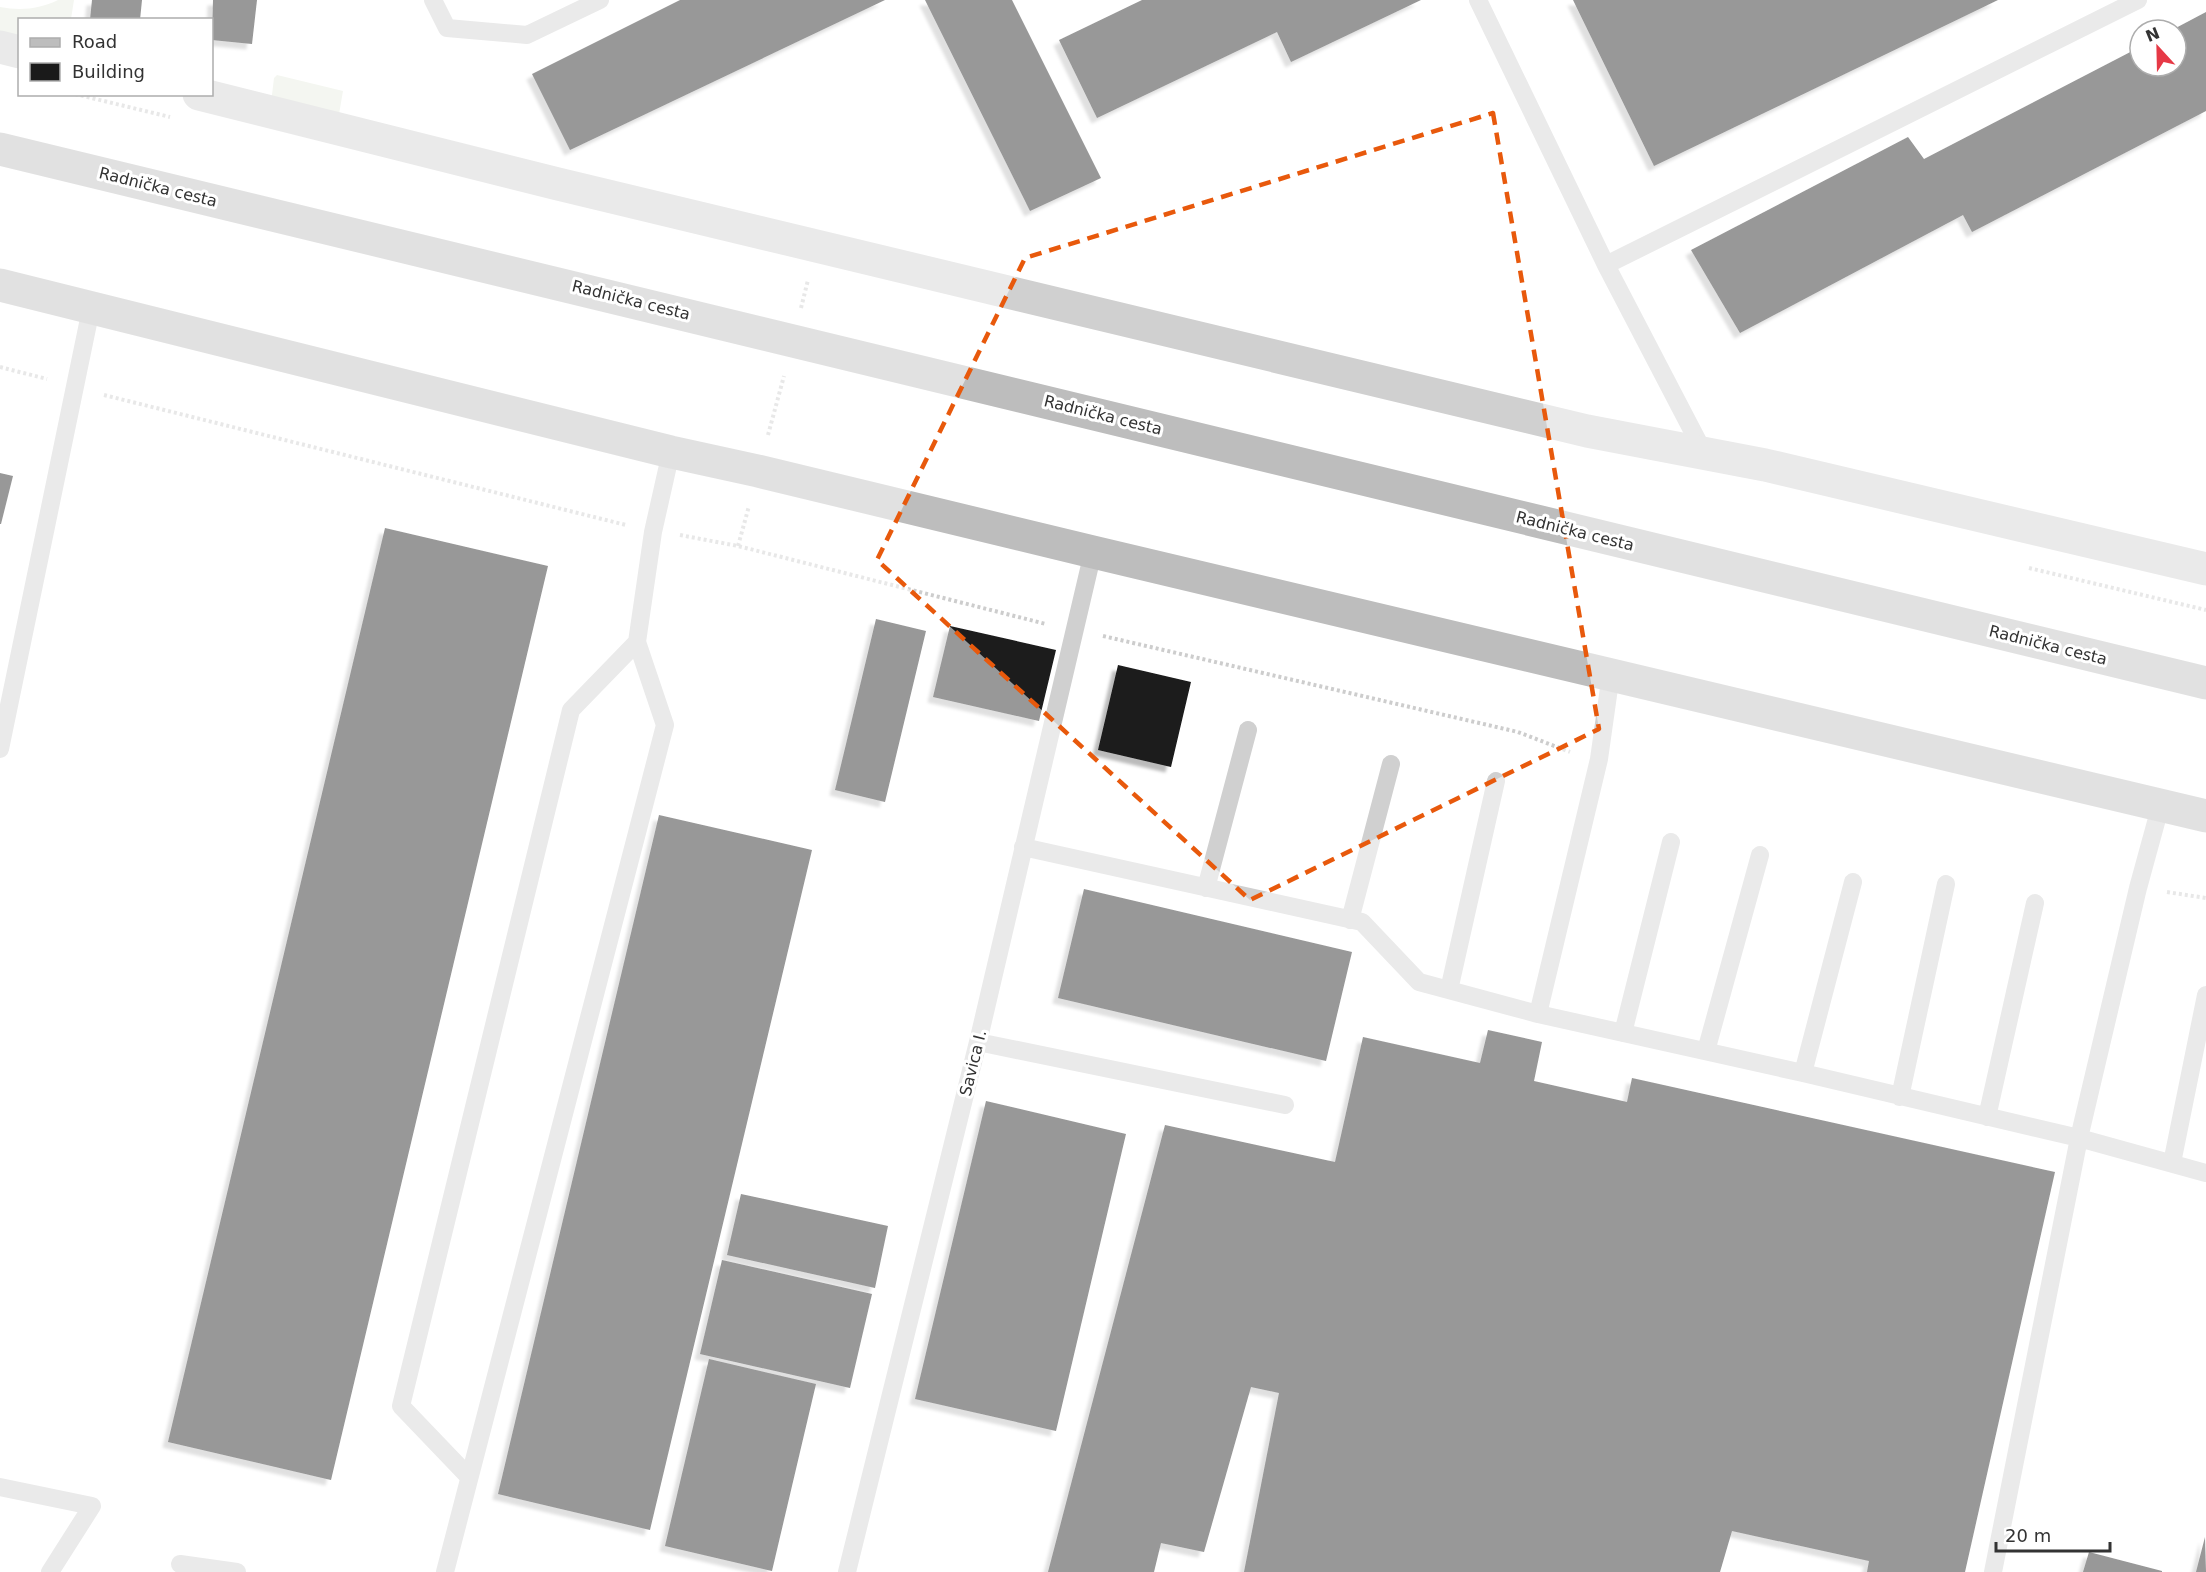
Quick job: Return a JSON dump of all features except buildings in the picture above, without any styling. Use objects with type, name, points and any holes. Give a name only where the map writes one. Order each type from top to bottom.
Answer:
[{"type":"main road","name":"Radnička cesta","points":[[0,148],[2206,683]]},
{"type":"main road","points":[[0,285],[670,452],[758,471],[2206,816]]},
{"type":"street","points":[[0,47],[18,52]]},
{"type":"street","points":[[207,96],[569,186],[1587,431],[1704,453],[1961,510],[2206,568]]},
{"type":"lane","points":[[434,0],[447,28],[527,36],[600,0]]},
{"type":"lane","points":[[1478,0],[1606,265],[1704,453]]},
{"type":"lane","points":[[1606,265],[2138,0]]},
{"type":"lane","points":[[0,749],[91,309]]},
{"type":"lane","points":[[445,1572],[664,725],[637,642],[653,532],[670,452]]},
{"type":"lane","name":"Savica I.","points":[[847,1572],[978,1042],[1093,552]]},
{"type":"lane","points":[[469,1477],[402,1406],[571,710],[637,642]]},
{"type":"lane","points":[[1538,1014],[1599,759],[1611,674]]},
{"type":"lane","points":[[1206,888],[1248,730]]},
{"type":"lane","points":[[1350,920],[1391,764]]},
{"type":"lane","points":[[1449,990],[1496,781]]},
{"type":"lane","points":[[1994,1572],[2079,1138],[2138,888],[2161,804]]},
{"type":"lane","points":[[1623,1033],[1671,842]]},
{"type":"lane","points":[[1023,848],[1362,922],[1419,982],[1538,1014],[2079,1138],[2206,1173]]},
{"type":"lane","points":[[1706,1051],[1760,855]]},
{"type":"lane","points":[[1803,1073],[1853,882]]},
{"type":"lane","points":[[1900,1097],[1946,884]]},
{"type":"lane","points":[[1987,1117],[2035,903]]},
{"type":"lane","points":[[2172,1163],[2206,995]]},
{"type":"lane","points":[[978,1042],[1285,1105]]},
{"type":"lane","points":[[0,1487],[92,1506],[50,1572]]},
{"type":"lane","points":[[180,1564],[237,1572]]},
{"type":"path","points":[[799,317],[809,273]]},
{"type":"path","points":[[0,367],[115,398],[653,532],[687,535],[738,546],[1076,631],[1518,732],[1577,755],[1599,759]]},
{"type":"path","points":[[766,443],[785,370]]},
{"type":"path","points":[[738,546],[750,503]]},
{"type":"highlighted area","points":[[1493,113],[1599,729],[1250,900],[877,560],[1025,258]]},
{"type":"shaded area","points":[[58,0],[74,0],[71,18],[18,18],[18,41],[0,37],[0,7],[15,9],[44,5]]},
{"type":"shaded area","points":[[277,75],[343,91],[338,120],[271,103],[274,78]]}]
